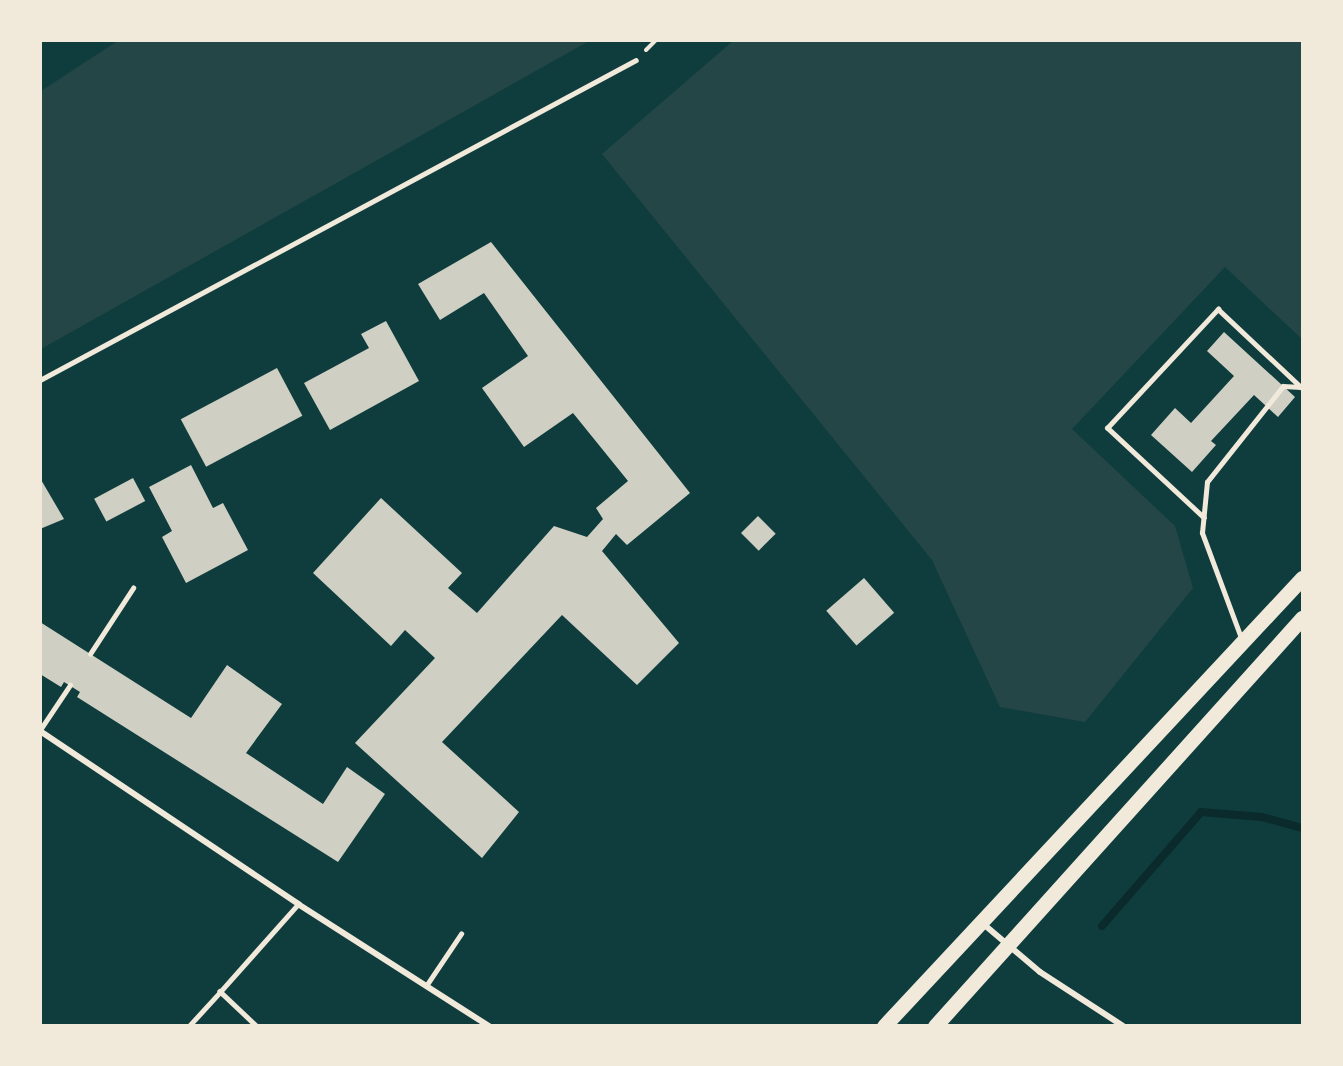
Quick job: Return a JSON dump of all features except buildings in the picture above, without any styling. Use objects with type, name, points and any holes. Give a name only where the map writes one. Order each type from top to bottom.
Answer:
[{"type":"main road","points":[[884,1026],[1302,579]]},
{"type":"main road","points":[[935,1026],[1302,618]]},
{"type":"street","points":[[40,731],[298,904],[489,1026]]},
{"type":"street","points":[[980,922],[1007,947],[1040,972],[1123,1026]]},
{"type":"lane","points":[[40,380],[636,60]]},
{"type":"lane","points":[[1204,519],[1107,428],[1218,309],[1302,387]]},
{"type":"lane","points":[[1243,643],[1203,533],[1207,482],[1283,386],[1302,387]]},
{"type":"lane","points":[[90,654],[133,588]]},
{"type":"lane","points":[[40,731],[70,685]]},
{"type":"lane","points":[[189,1026],[298,904]]},
{"type":"lane","points":[[426,986],[461,934]]},
{"type":"lane","points":[[220,992],[256,1026]]},
{"type":"shaded area","points":[[119,40],[589,41],[41,349],[41,91]]},
{"type":"shaded area","points":[[733,41],[1302,41],[1302,339],[1225,267],[1072,429],[1175,526],[1193,588],[1085,722],[1000,707],[932,560],[602,154]]},
{"type":"waterway","points":[[1102,926],[1201,812],[1262,817],[1302,828]]}]
